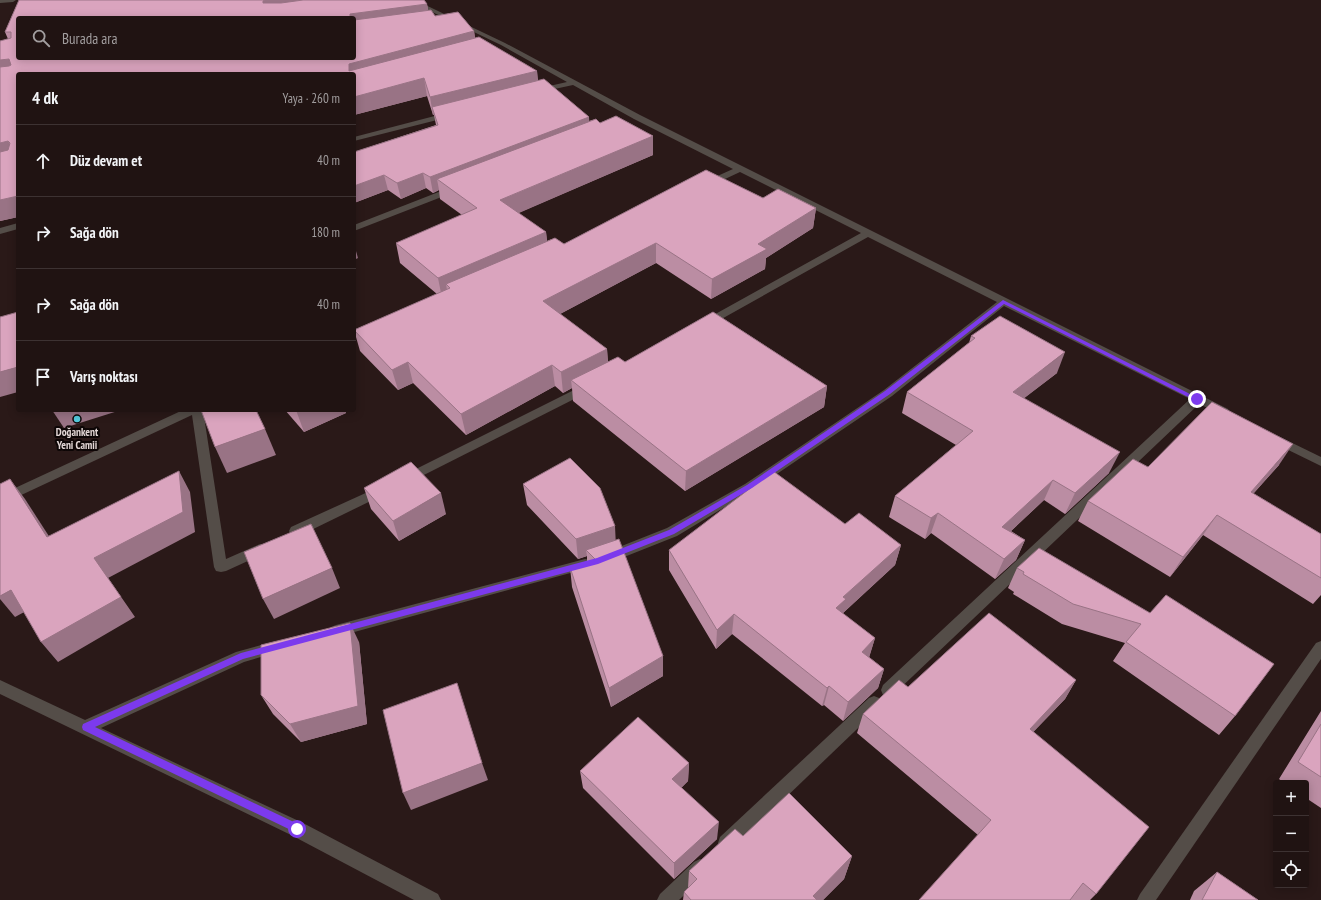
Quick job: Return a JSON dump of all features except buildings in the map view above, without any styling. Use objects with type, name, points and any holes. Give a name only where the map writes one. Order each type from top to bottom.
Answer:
[{"type":"street","points":[[0,1],[13,0]]},
{"type":"street","points":[[410,0],[503,44],[637,117],[1231,416]]},
{"type":"street","points":[[439,22],[454,20]]},
{"type":"street","points":[[488,48],[503,44]]},
{"type":"street","points":[[528,94],[573,82]]},
{"type":"street","points":[[356,138],[460,111]]},
{"type":"street","points":[[623,122],[637,117]]},
{"type":"street","points":[[698,188],[740,169]]},
{"type":"street","points":[[356,227],[464,185]]},
{"type":"street","points":[[0,231],[16,227]]},
{"type":"street","points":[[698,328],[868,233]]},
{"type":"street","points":[[325,634],[598,561],[672,532],[749,487],[888,393],[1003,302]]},
{"type":"street","points":[[284,537],[393,485],[594,384]]},
{"type":"street","points":[[666,900],[1197,399]]},
{"type":"street","points":[[0,500],[189,412]]},
{"type":"street","points":[[197,412],[221,567],[270,544]]},
{"type":"street","points":[[1273,437],[1321,462]]},
{"type":"street","points":[[86,727],[241,656],[287,644]]},
{"type":"street","points":[[1146,900],[1321,647]]},
{"type":"street","points":[[0,687],[297,829],[432,900]]},
{"type":"place","name":"Doğankent Yeni Camii","points":[[77,419]]},
{"type":"route","points":[[297,829],[86,727],[241,656],[598,561],[672,532],[749,487],[888,393],[1003,302],[1197,399]]}]
